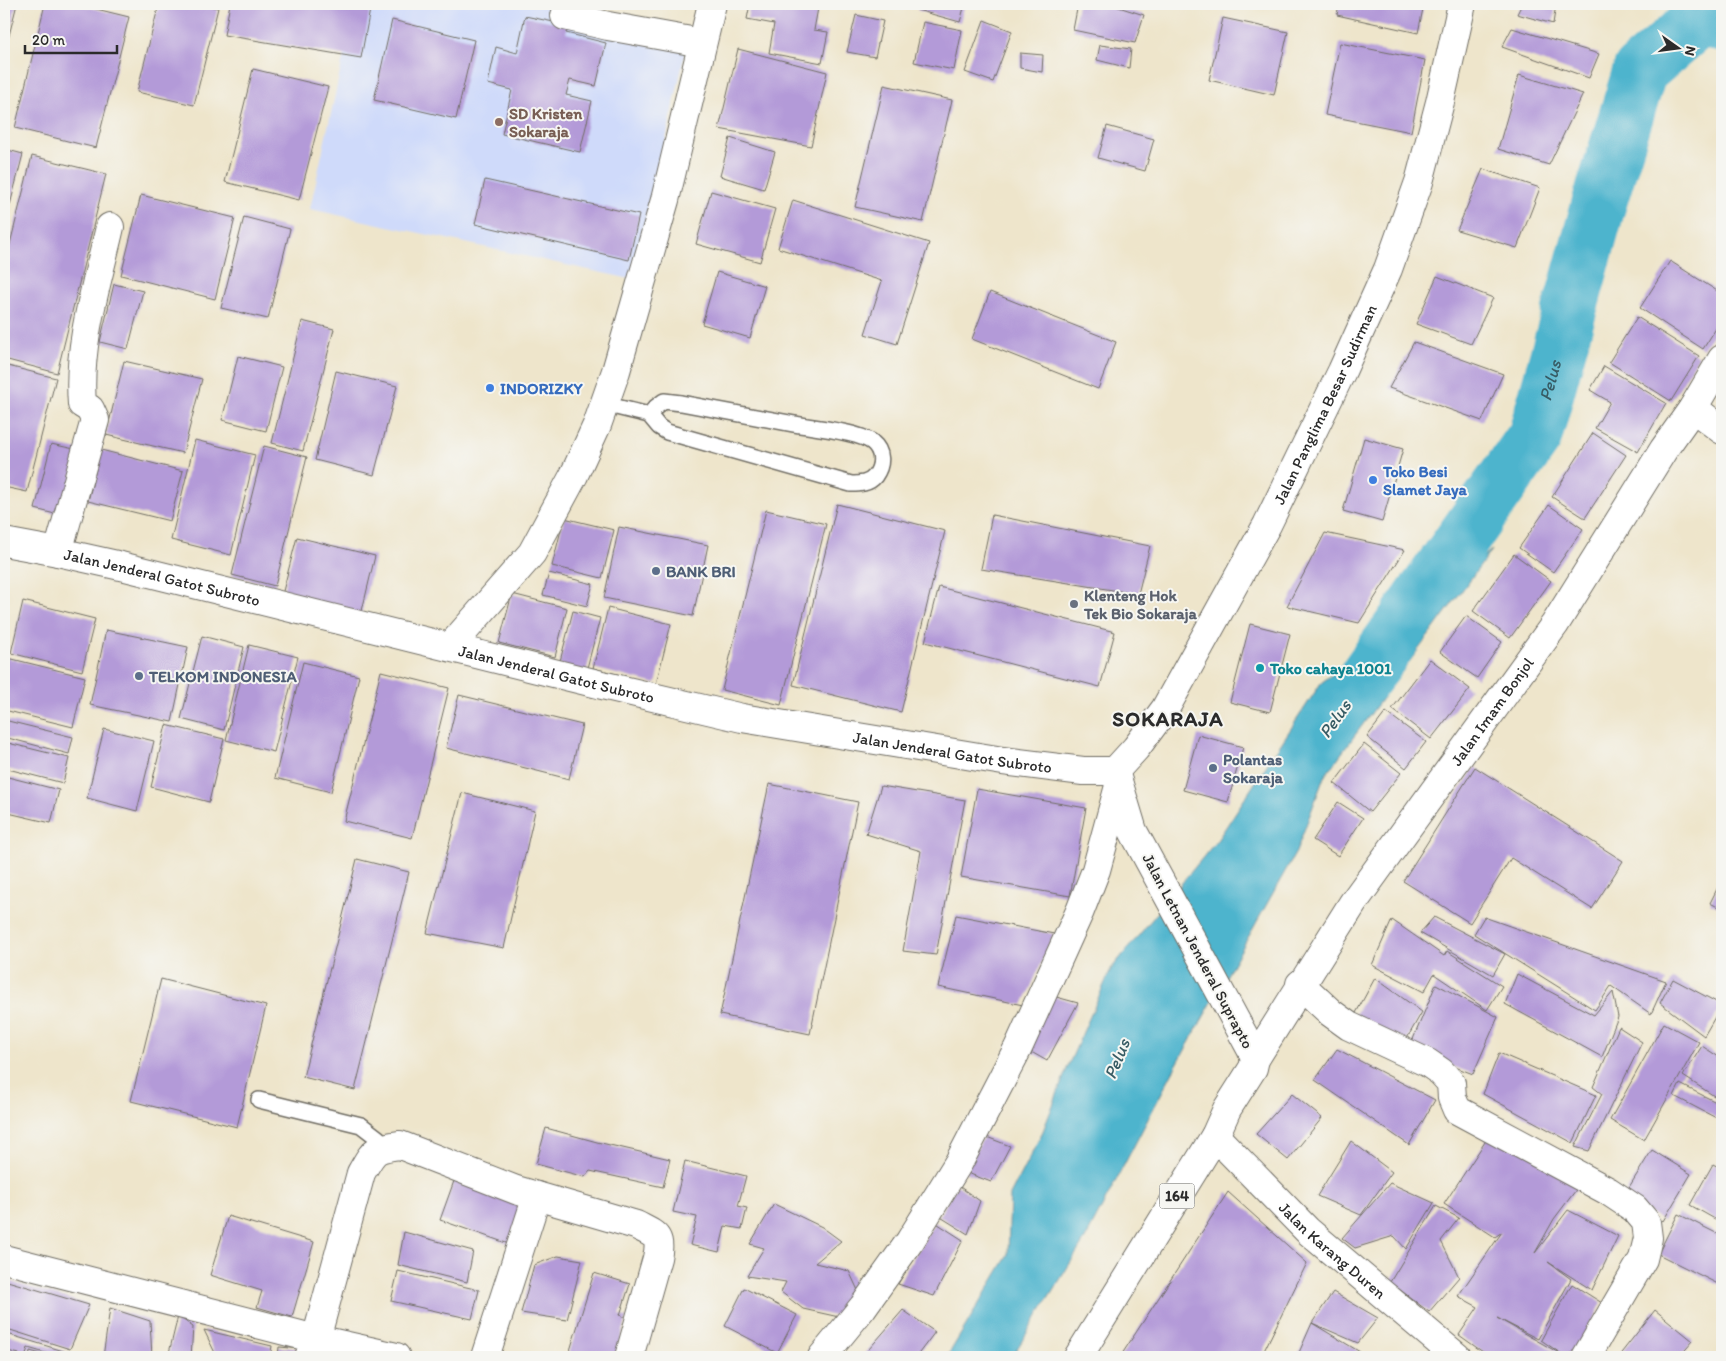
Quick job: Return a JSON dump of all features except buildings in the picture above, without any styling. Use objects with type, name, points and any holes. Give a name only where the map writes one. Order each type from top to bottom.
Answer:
[{"type":"main road","points":[[450,647],[532,553],[574,475],[604,404],[616,371],[665,200],[712,4]]},
{"type":"main road","name":"Jalan Panglima Besar Sudirman","points":[[1117,778],[1136,748],[1165,709],[1267,525],[1342,371],[1388,269],[1419,182],[1440,102],[1462,4]]},
{"type":"main road","points":[[565,16],[702,44]]},
{"type":"main road","points":[[58,552],[95,420],[90,409],[82,404],[80,386],[88,328],[110,227]]},
{"type":"main road","name":"Jalan Imam Bonjol","points":[[1255,1059],[1300,984],[1353,904],[1556,624],[1722,359]]},
{"type":"main road","points":[[1693,408],[1722,430]]},
{"type":"main road","name":"Jalan Jenderal Gatot Subroto","points":[[4,542],[58,552],[742,718],[1003,761],[1083,771],[1117,778]]},
{"type":"main road","points":[[822,1357],[863,1307],[910,1241],[959,1162],[1014,1057],[1080,912],[1096,870],[1117,778]]},
{"type":"main road","name":"Jalan Letnan Jenderal Suprapto","points":[[1081,1356],[1215,1136],[1228,1109],[1250,1073],[1255,1059],[1133,831],[1117,778]]},
{"type":"main road","points":[[1300,984],[1331,1013],[1349,1026],[1428,1063],[1441,1072],[1451,1083],[1452,1098],[1457,1110],[1608,1191],[1635,1209],[1646,1222],[1648,1238],[1643,1259],[1586,1357]]},
{"type":"main road","name":"Jalan Karang Duren","points":[[1215,1136],[1308,1230],[1457,1357]]},
{"type":"main road","points":[[312,1348],[361,1173],[372,1154],[382,1147],[400,1145],[516,1190],[636,1225],[658,1239],[660,1245],[657,1258],[629,1357]]},
{"type":"main road","points":[[485,1357],[537,1196]]},
{"type":"main road","points":[[4,1259],[312,1348],[396,1357]]},
{"type":"lane","points":[[604,404],[649,415],[659,427],[667,432],[851,484],[862,484],[873,479],[882,462],[880,452],[872,442],[860,436],[832,430],[664,401],[649,415]]},
{"type":"lane","points":[[259,1100],[361,1125],[378,1138],[382,1147]]},
{"type":"shaded area","name":"SD Kristen Sokaraja","points":[[355,4],[549,4],[689,35],[635,280],[310,209]]},
{"type":"water","points":[[1492,550],[1324,777],[1296,852],[1171,1075],[1087,1236],[1012,1357],[947,1357],[1008,1255],[1010,1195],[1043,1131],[1068,1066],[1111,969],[1218,839],[1321,683]]},
{"type":"waterway","name":"Pelus","points":[[1366,676],[1535,436],[1598,207],[1640,71],[1699,20],[1722,24]]},
{"type":"place","name":"SD Kristen Sokaraja","points":[[499,122]]},
{"type":"place","name":"INDORIZKY","points":[[490,388]]},
{"type":"place","name":"Toko Besi Slamet Jaya","points":[[1373,480]]},
{"type":"place","name":"BANK BRI","points":[[656,571]]},
{"type":"place","name":"Klenteng Hok Tek Bio Sokaraja","points":[[1074,604]]},
{"type":"place","name":"Toko cahaya 1001","points":[[1260,668]]},
{"type":"place","name":"TELKOM INDONESIA","points":[[139,676]]},
{"type":"place","name":"Polantas Sokaraja","points":[[1213,768]]},
{"type":"district","name":"SOKARAJA","points":[[1168,718]]}]
